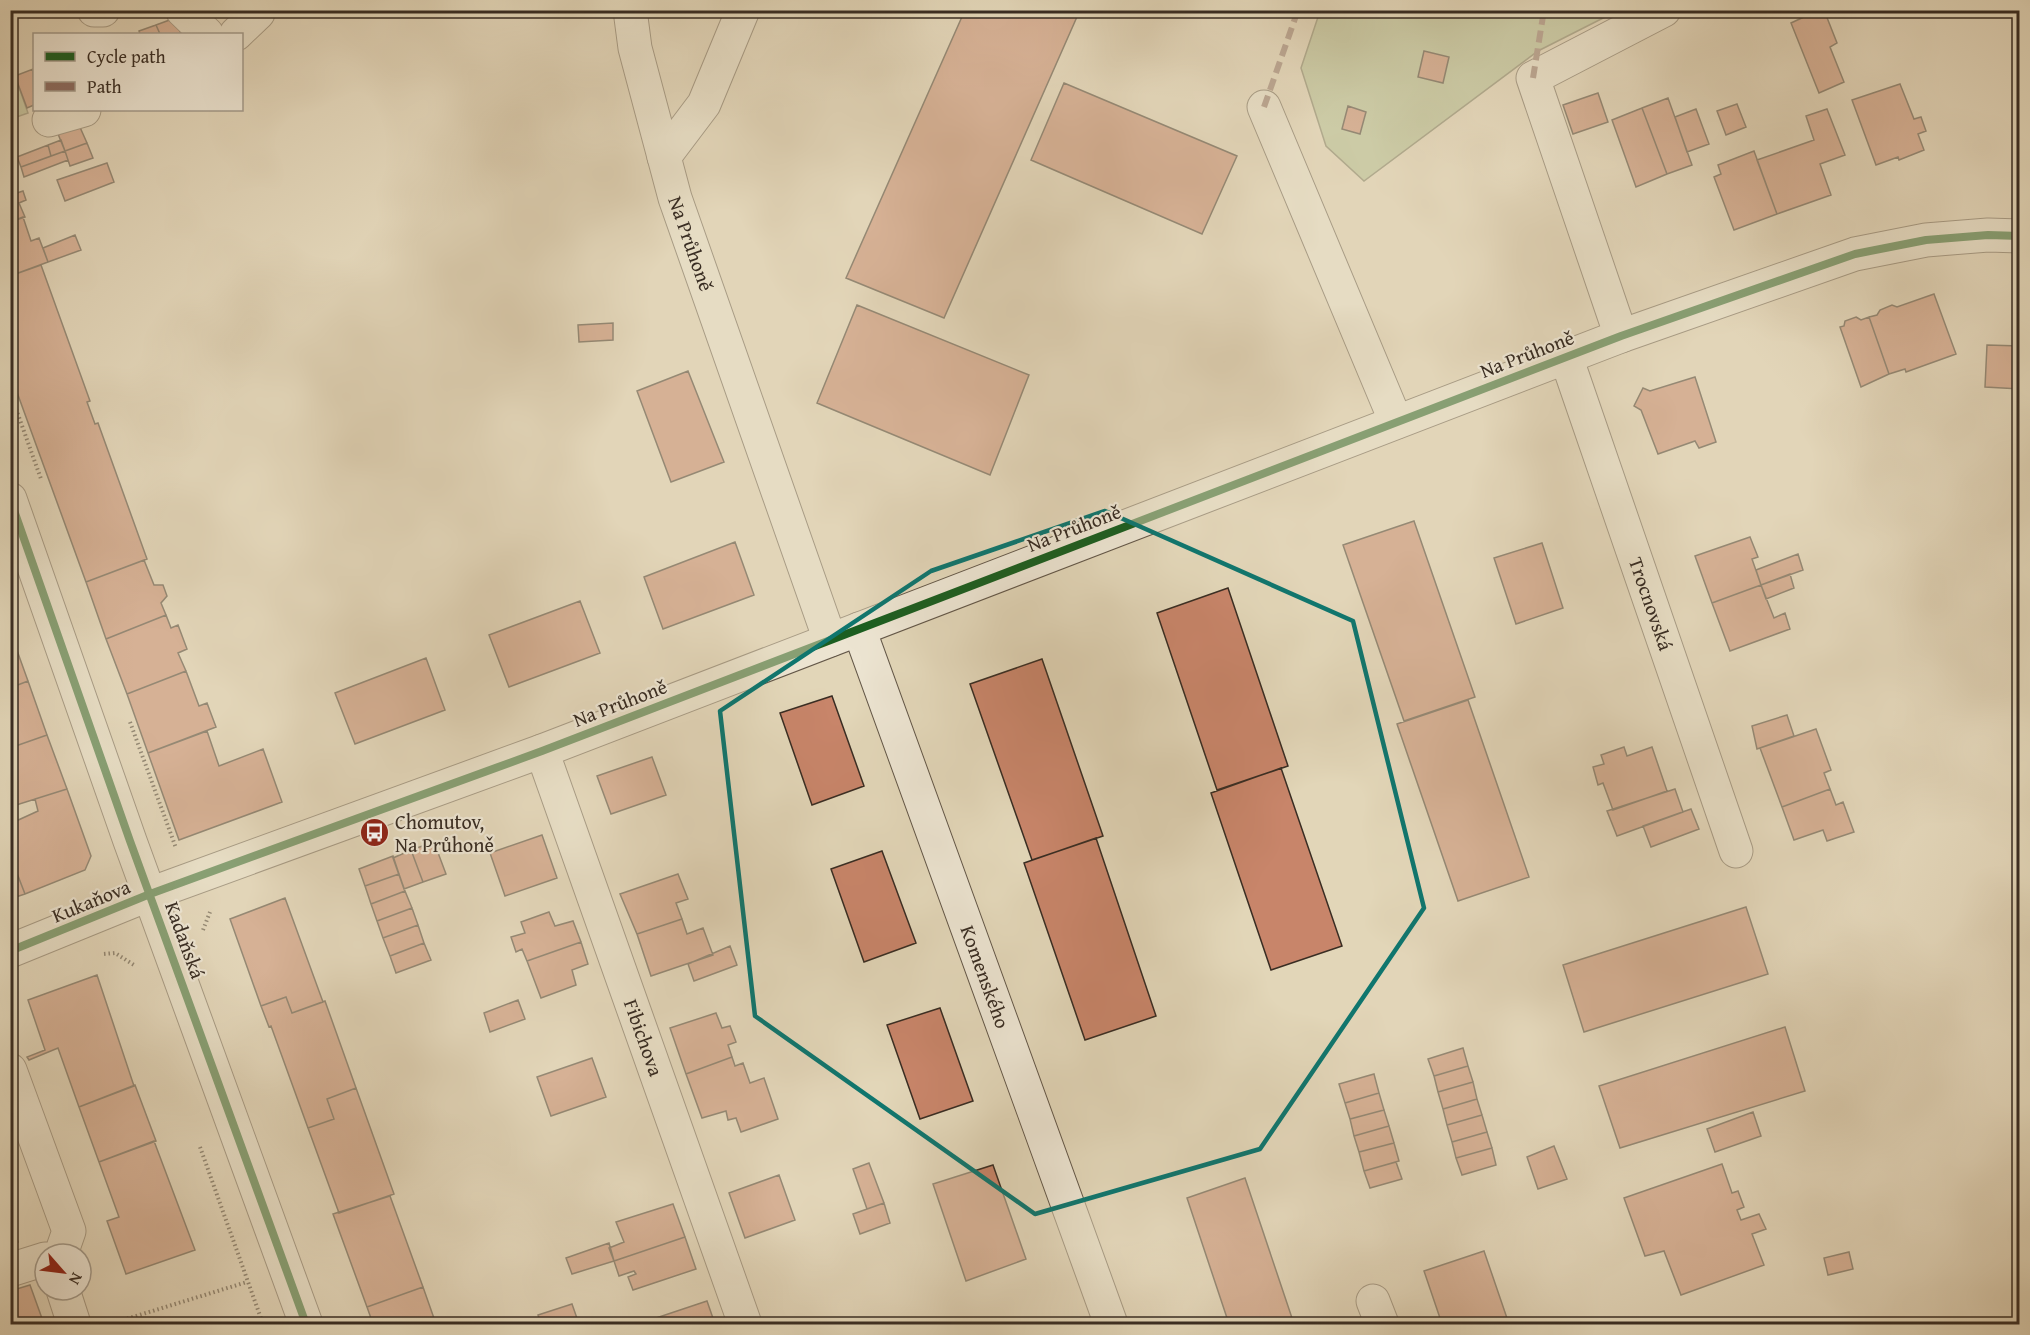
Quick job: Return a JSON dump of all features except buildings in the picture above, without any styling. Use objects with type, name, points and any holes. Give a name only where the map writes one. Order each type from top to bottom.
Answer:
[{"type":"street","points":[[94,10],[103,10]]},
{"type":"street","points":[[182,10],[206,33]]},
{"type":"street","points":[[237,33],[258,13],[258,10]]},
{"type":"street","name":"Na Průhoně","points":[[630,10],[635,48],[679,209],[845,634]]},
{"type":"street","points":[[664,157],[704,104],[743,10]]},
{"type":"street","points":[[1621,336],[1533,78],[1664,10]]},
{"type":"street","points":[[1264,107],[1396,422]]},
{"type":"street","points":[[49,120],[80,111]]},
{"type":"street","name":"Na Průhoně","points":[[150,894],[542,751],[1621,336],[1855,254],[1926,240],[2019,236]]},
{"type":"street","name":"Trocnovská","points":[[1566,357],[1736,851]]},
{"type":"street","name":"Kadaňská","points":[[10,499],[306,1324]]},
{"type":"street","name":"Komenského","points":[[845,634],[1111,1324]]},
{"type":"street","name":"Fibichova","points":[[542,751],[745,1324]]},
{"type":"street","name":"Kukaňova","points":[[10,951],[150,894]]},
{"type":"street","points":[[10,1070],[69,1231],[65,1242]]},
{"type":"street","points":[[10,1270],[33,1263]]},
{"type":"street","points":[[67,1302],[74,1324]]},
{"type":"path","points":[[10,392],[43,482]]},
{"type":"path","points":[[128,716],[176,847],[181,853]]},
{"type":"path","points":[[206,939],[203,930],[207,916],[215,906]]},
{"type":"path","points":[[101,954],[115,953],[134,963],[138,973]]},
{"type":"path","points":[[197,1138],[263,1324]]},
{"type":"path","points":[[110,1324],[247,1282]]},
{"type":"highlighted area","points":[[1105,511],[1353,621],[1424,908],[1260,1149],[1035,1214],[755,1016],[720,711],[931,571]]},
{"type":"green space","points":[[1320,11],[1617,11],[1538,51],[1364,181],[1326,146],[1301,68]]},
{"type":"green space","points":[[15,76],[28,113],[11,119],[10,77]]},
{"type":"marked path","points":[[1264,107],[1298,10]]},
{"type":"marked path","points":[[1533,78],[1544,10]]},
{"type":"cycle path","points":[[10,951],[150,894],[542,751],[1621,336],[1855,254],[1926,240],[1988,235],[2020,236]]},
{"type":"cycle path","points":[[10,499],[130,841],[306,1324]]},
{"type":"place","name":"Chomutov, Na Průhoně","points":[[374,833]]}]
